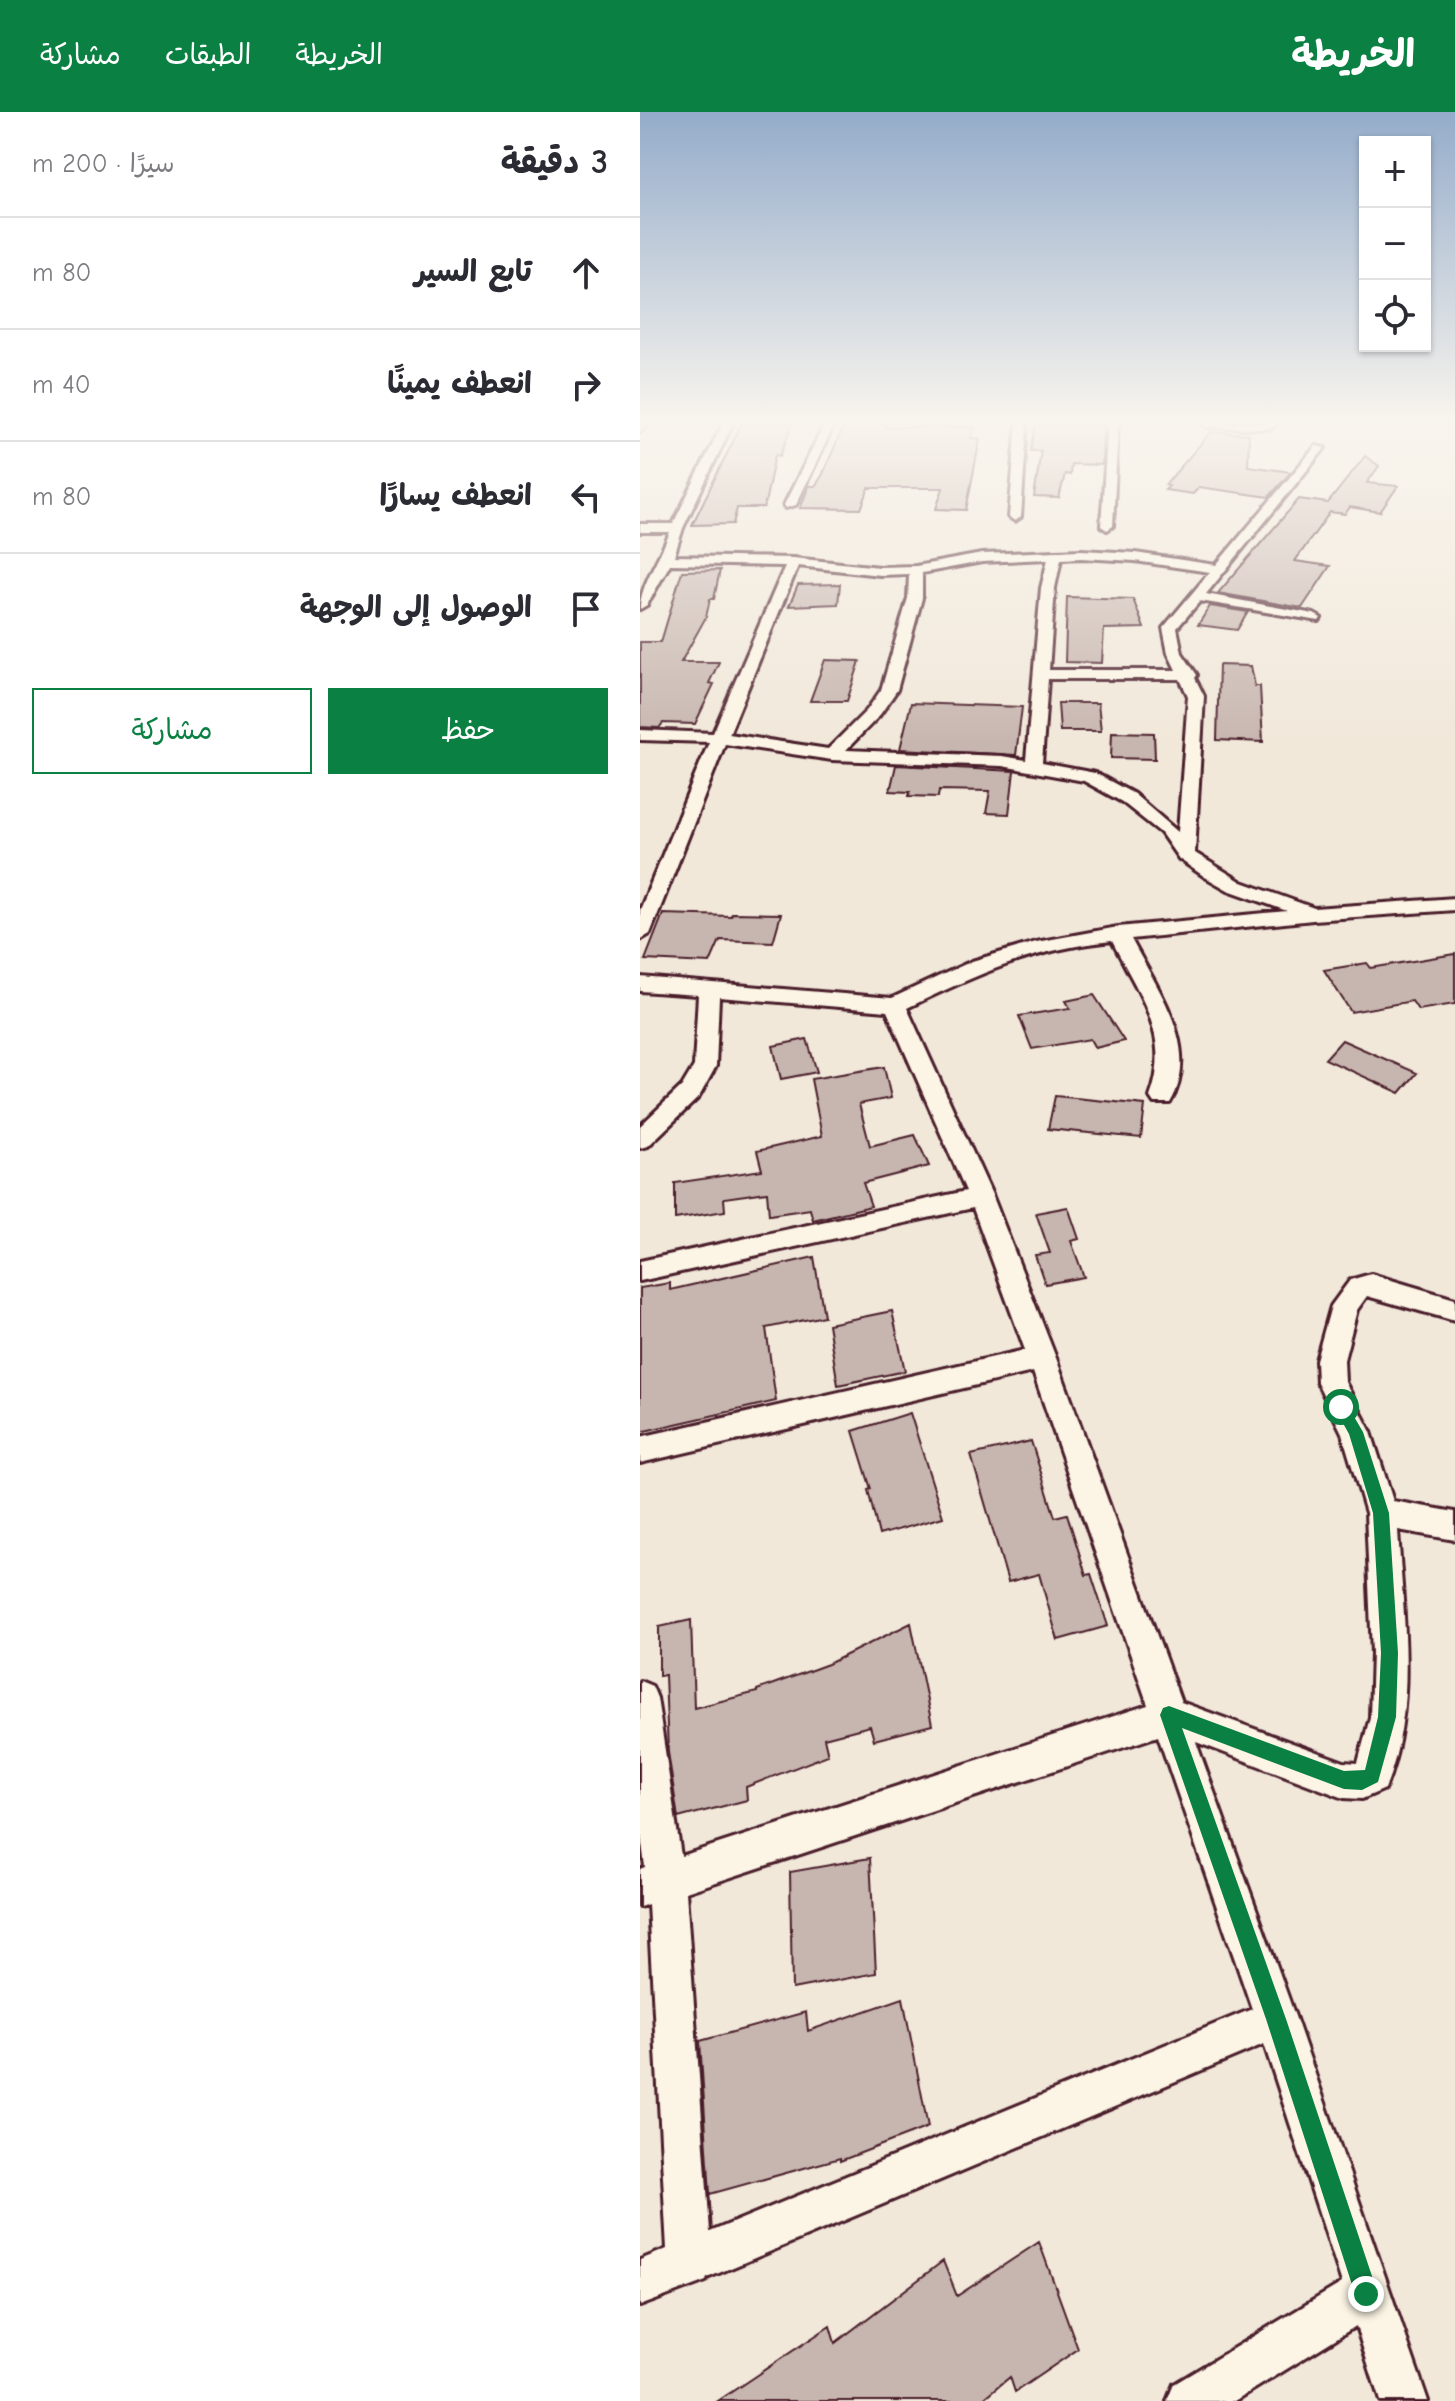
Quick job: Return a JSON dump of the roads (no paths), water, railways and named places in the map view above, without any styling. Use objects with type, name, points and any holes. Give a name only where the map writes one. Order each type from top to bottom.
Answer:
[{"type":"street","points":[[640,605],[666,560],[676,530]]},
{"type":"street","points":[[1186,855],[1196,696],[1189,675],[1175,653],[1170,628],[1250,530]]},
{"type":"street","points":[[666,560],[793,562],[880,571],[916,570],[982,558],[1056,554],[1135,557],[1217,569]]},
{"type":"street","points":[[1034,764],[1048,588],[1056,554]]},
{"type":"street","points":[[640,934],[721,738],[744,673],[793,562]]},
{"type":"street","points":[[832,755],[873,713],[889,690],[915,598],[916,570]]},
{"type":"street","points":[[1196,596],[1314,618]]},
{"type":"street","points":[[1041,674],[1189,675]]},
{"type":"street","points":[[640,735],[721,738],[832,755],[1034,764],[1089,777],[1128,798],[1167,829],[1186,855],[1235,886],[1313,914]]},
{"type":"street","points":[[640,984],[895,1005],[950,977],[1009,956],[1063,942],[1118,933],[1313,914],[1455,904]]},
{"type":"street","points":[[1118,933],[1157,1013],[1168,1044],[1172,1068],[1162,1097]]},
{"type":"street","points":[[640,1140],[691,1091],[705,1066],[709,990]]},
{"type":"street","points":[[895,1005],[981,1197],[1042,1358],[1276,2019],[1404,2401]]},
{"type":"street","points":[[640,1271],[981,1197]]},
{"type":"street","points":[[653,1884],[1169,1715],[1344,1780],[1362,1781],[1372,1776],[1387,1717],[1389,1666],[1381,1513],[1356,1432],[1331,1382],[1330,1360],[1344,1306],[1359,1287],[1371,1285],[1455,1310]]},
{"type":"street","points":[[640,1450],[1042,1358]]},
{"type":"street","points":[[1381,1513],[1455,1526]]},
{"type":"street","points":[[640,1698],[653,1884],[690,2265]]},
{"type":"street","points":[[640,2283],[690,2265],[1276,2019]]},
{"type":"street","points":[[1191,2401],[1366,2294]]}]
